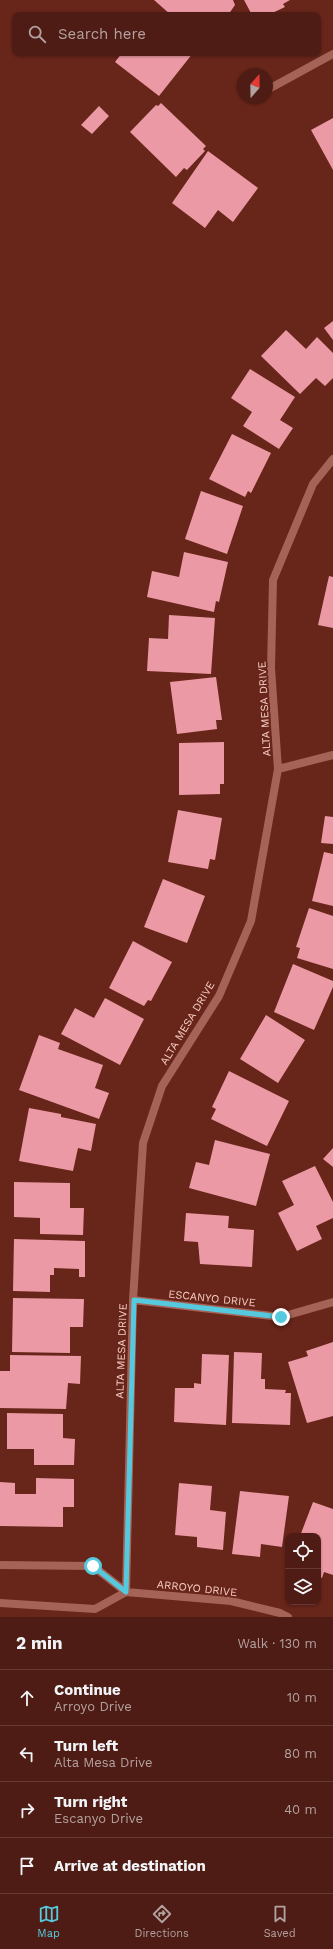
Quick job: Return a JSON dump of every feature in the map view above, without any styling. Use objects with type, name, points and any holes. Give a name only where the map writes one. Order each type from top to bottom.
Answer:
[{"type":"street","points":[[273,87],[333,54]]},
{"type":"street","name":"ALTA MESA DRIVE","points":[[126,1592],[134,1300],[143,1143],[162,1086],[219,996],[251,921],[278,769],[271,668],[273,580],[313,484],[333,459]]},
{"type":"street","points":[[278,769],[333,755]]},
{"type":"street","name":"ESCANYO DRIVE","points":[[134,1300],[281,1317],[333,1302]]},
{"type":"street","points":[[0,1565],[93,1566],[126,1592],[95,1609],[0,1603]]},
{"type":"street","name":"ARROYO DRIVE","points":[[126,1592],[231,1601],[280,1613],[288,1617]]},
{"type":"building","points":[[154,0],[233,0],[235,5],[230,12],[168,12]]},
{"type":"building","points":[[244,0],[290,0],[283,4],[285,7],[274,12],[250,12]]},
{"type":"building","points":[[120,56],[191,56],[159,96],[115,62]]},
{"type":"building","points":[[161,103],[206,146],[203,149],[205,151],[187,170],[184,168],[176,177],[130,132],[156,105],[158,106]]},
{"type":"building","points":[[99,106],[109,116],[92,134],[81,125]]},
{"type":"building","points":[[333,118],[333,170],[311,130]]},
{"type":"building","points":[[208,151],[258,188],[233,222],[218,210],[205,228],[172,203]]},
{"type":"building","points":[[333,321],[333,340],[324,328]]},
{"type":"building","points":[[286,330],[306,349],[317,337],[333,353],[333,378],[325,386],[316,378],[300,394],[261,356]]},
{"type":"building","points":[[250,369],[295,397],[280,420],[293,428],[279,449],[243,426],[252,412],[231,398]]},
{"type":"building","points":[[232,434],[271,453],[251,493],[248,491],[245,497],[209,479]]},
{"type":"building","points":[[201,491],[243,506],[227,554],[185,539]]},
{"type":"building","points":[[184,552],[228,562],[219,602],[216,601],[214,612],[147,597],[152,571],[179,577]]},
{"type":"building","points":[[329,576],[333,577],[333,628],[318,625]]},
{"type":"building","points":[[169,615],[215,618],[211,674],[147,671],[149,638],[168,639]]},
{"type":"building","points":[[216,677],[222,720],[216,720],[217,729],[177,734],[170,682]]},
{"type":"building","points":[[224,742],[224,784],[220,784],[220,794],[179,795],[179,743]]},
{"type":"building","points":[[178,810],[222,818],[215,860],[210,859],[208,869],[168,862]]},
{"type":"building","points":[[325,816],[333,817],[333,844],[321,843]]},
{"type":"building","points":[[324,852],[333,854],[333,906],[312,901]]},
{"type":"building","points":[[163,879],[205,896],[187,943],[144,927]]},
{"type":"building","points":[[309,908],[333,916],[333,969],[297,958],[300,948],[296,947]]},
{"type":"building","points":[[133,941],[172,962],[151,1001],[148,1000],[144,1006],[109,988]]},
{"type":"building","points":[[293,964],[333,981],[333,987],[314,1030],[274,1012]]},
{"type":"building","points":[[105,998],[144,1019],[120,1065],[61,1034],[75,1008],[94,1018]]},
{"type":"building","points":[[266,1015],[305,1040],[278,1083],[240,1059]]},
{"type":"building","points":[[39,1035],[60,1043],[58,1049],[103,1065],[95,1088],[109,1093],[99,1119],[19,1090]]},
{"type":"building","points":[[229,1071],[289,1101],[267,1146],[211,1119],[216,1109],[212,1107]]},
{"type":"building","points":[[29,1108],[61,1114],[61,1117],[96,1124],[91,1151],[78,1148],[73,1171],[19,1161]]},
{"type":"building","points":[[215,1140],[270,1154],[256,1206],[189,1188],[196,1162],[209,1165]]},
{"type":"building","points":[[333,1148],[333,1167],[323,1159]]},
{"type":"building","points":[[315,1166],[333,1202],[333,1218],[316,1226],[322,1239],[297,1251],[278,1213],[294,1205],[282,1181]]},
{"type":"building","points":[[14,1182],[70,1183],[70,1208],[84,1208],[83,1235],[40,1234],[40,1218],[14,1217]]},
{"type":"building","points":[[186,1213],[229,1216],[228,1228],[254,1230],[252,1267],[200,1264],[198,1242],[184,1241]]},
{"type":"building","points":[[14,1239],[85,1241],[85,1277],[79,1277],[79,1269],[54,1268],[54,1275],[50,1275],[50,1292],[13,1291]]},
{"type":"building","points":[[13,1298],[84,1299],[83,1327],[70,1327],[70,1353],[12,1352]]},
{"type":"building","points":[[333,1342],[333,1416],[307,1423],[288,1362],[308,1356],[306,1351]]},
{"type":"building","points":[[234,1352],[262,1353],[261,1379],[265,1379],[265,1389],[286,1390],[285,1393],[291,1393],[290,1425],[232,1423]]},
{"type":"building","points":[[202,1354],[229,1355],[226,1425],[174,1422],[175,1388],[194,1388],[194,1383],[201,1384]]},
{"type":"building","points":[[10,1355],[81,1356],[80,1384],[68,1383],[66,1409],[0,1408],[0,1371],[10,1371]]},
{"type":"building","points":[[7,1413],[63,1414],[63,1438],[75,1439],[74,1465],[34,1465],[34,1449],[7,1449]]},
{"type":"building","points":[[36,1478],[74,1479],[74,1507],[63,1507],[63,1527],[0,1526],[0,1482],[15,1483],[15,1494],[36,1494]]},
{"type":"building","points":[[179,1483],[212,1486],[210,1510],[226,1512],[223,1550],[197,1547],[197,1537],[175,1535]]},
{"type":"building","points":[[240,1491],[289,1496],[282,1547],[261,1544],[260,1557],[232,1554]]},
{"type":"building","points":[[313,1502],[333,1509],[333,1575],[324,1572],[321,1578],[321,1533],[301,1533]]},
{"type":"route","points":[[93,1566],[126,1592],[134,1300],[281,1317]]}]
